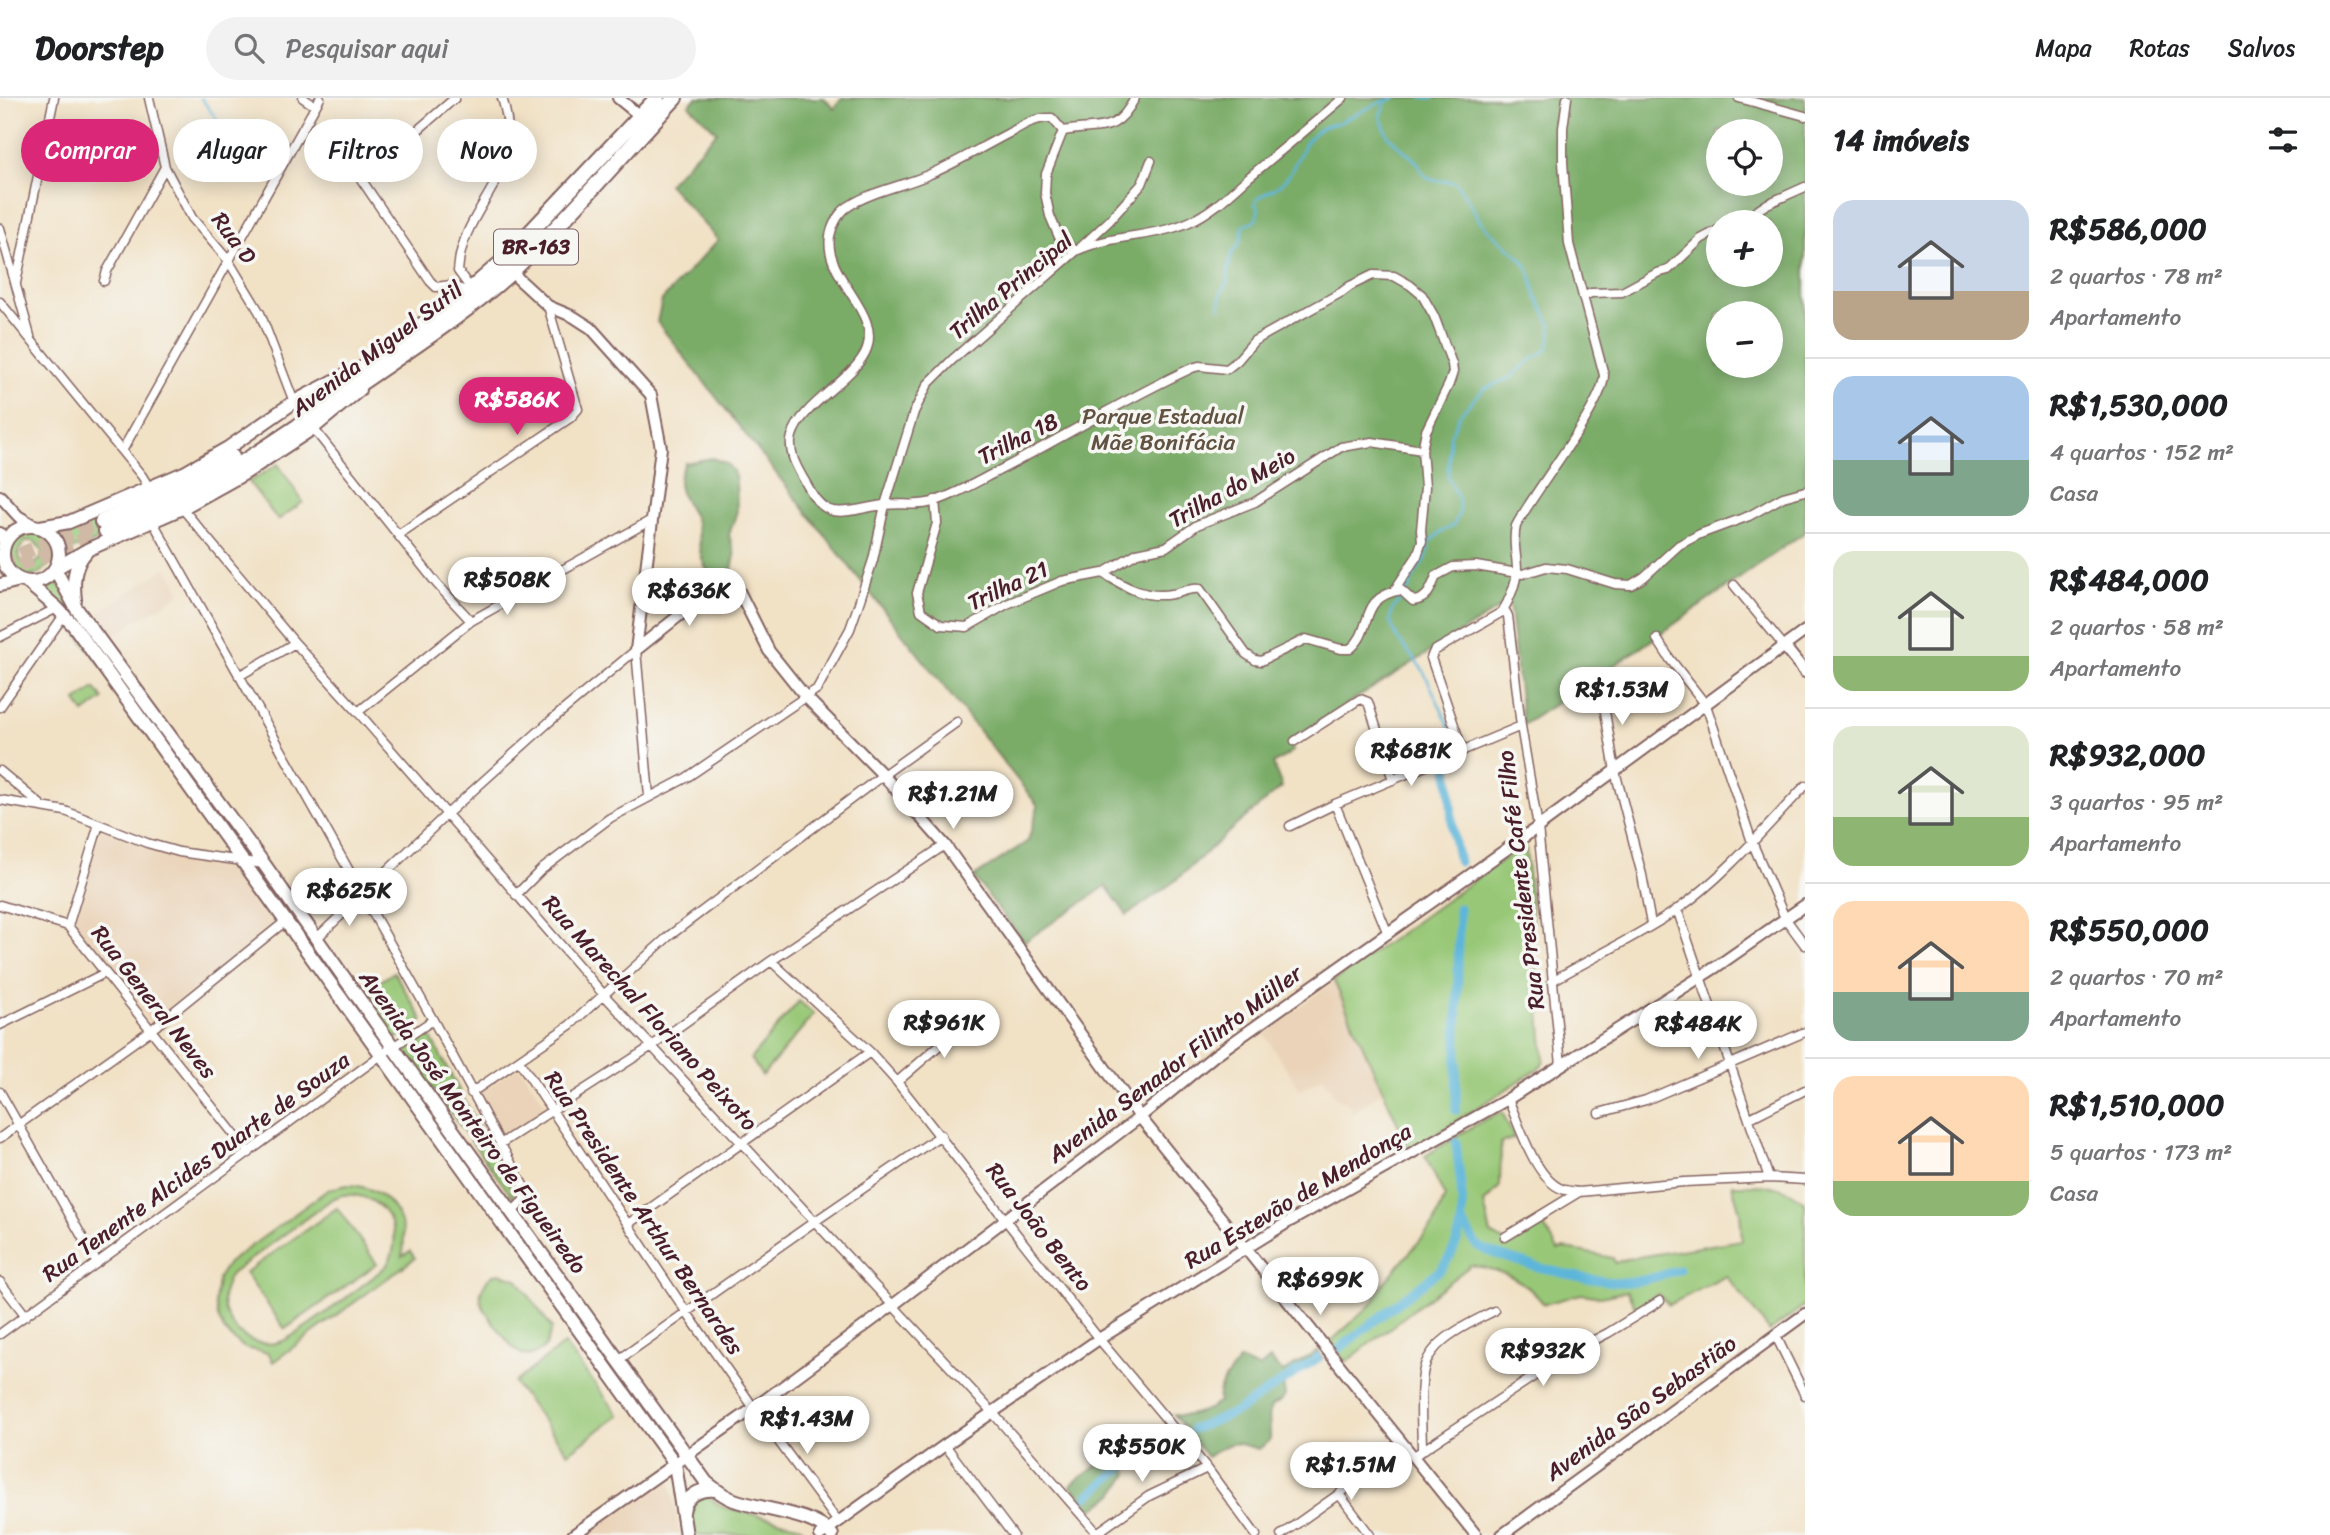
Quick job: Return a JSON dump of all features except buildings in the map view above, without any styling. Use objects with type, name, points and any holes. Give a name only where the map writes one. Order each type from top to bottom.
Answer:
[{"type":"highway","name":"Avenida Miguel Sutil","points":[[373,368],[510,253],[657,98]]},
{"type":"highway","name":"Avenida Miguel Sutil","points":[[373,368],[469,309],[511,272],[675,98]]},
{"type":"highway","name":"BR-163","points":[[104,526],[236,455],[373,368]]},
{"type":"main road","name":"Avenida Miguel Sutil","points":[[38,527],[69,522],[150,489],[208,460],[294,402],[373,368]]},
{"type":"main road","name":"Avenida Miguel Sutil","points":[[55,568],[89,549],[153,523],[245,473],[347,402],[373,368]]},
{"type":"main road","name":"BR-163","points":[[23,581],[5,566],[2,543],[18,529],[38,527]]},
{"type":"main road","points":[[38,527],[51,534],[57,544],[59,556],[55,568]]},
{"type":"main road","points":[[76,608],[74,585],[77,566],[89,549]]},
{"type":"main road","name":"BR-163","points":[[0,585],[40,581],[55,568]]},
{"type":"main road","name":"Avenida José Monteiro de Figueiredo","points":[[55,568],[76,608],[264,864],[512,1212],[617,1361],[680,1460]]},
{"type":"main road","name":"Avenida José Monteiro de Figueiredo","points":[[23,581],[60,611],[287,920],[381,1055],[680,1460],[716,1490]]},
{"type":"main road","points":[[680,1460],[686,1535]]},
{"type":"main road","points":[[683,1516],[688,1499],[702,1490],[716,1490],[736,1500],[807,1520],[829,1530]]},
{"type":"street","points":[[46,98],[51,116]]},
{"type":"street","points":[[16,283],[54,98]]},
{"type":"street","name":"Rua D","points":[[149,98],[165,167],[192,218],[228,260],[260,313],[294,402]]},
{"type":"street","points":[[303,98],[315,106]]},
{"type":"street","points":[[122,451],[320,98]]},
{"type":"street","points":[[455,98],[361,179],[430,281],[436,287],[451,285],[469,290]]},
{"type":"street","points":[[451,285],[471,227],[505,162],[507,126],[502,98]]},
{"type":"street","points":[[618,98],[640,116]]},
{"type":"street","points":[[1135,98],[1120,121],[1109,126],[1063,131],[1046,174],[1045,193],[1050,216],[1059,236],[1076,251],[1109,221],[1142,184],[1150,161]]},
{"type":"street","name":"Trilha Principal","points":[[516,895],[541,870],[610,818],[686,778],[813,692],[821,683],[850,629],[914,412],[928,384],[1076,251],[1089,245],[1129,236],[1150,235],[1190,222],[1205,213],[1343,98]]},
{"type":"street","points":[[1463,751],[1431,658],[1434,651],[1502,612],[1509,601],[1517,574],[1514,540],[1516,526],[1584,420],[1604,383],[1567,234],[1563,128],[1567,98]]},
{"type":"street","points":[[1739,98],[1805,116]]},
{"type":"street","name":"Trilha 18","points":[[1063,131],[1057,121],[1042,117],[930,174],[848,206],[833,224],[829,238],[830,252],[843,284],[862,312],[869,341],[859,362],[796,427],[790,446],[806,483],[822,506],[834,511],[928,503],[1037,451],[1192,368],[1199,366],[1227,369],[1254,341],[1373,275],[1394,276],[1422,295],[1448,351],[1453,372],[1426,431],[1422,450]]},
{"type":"street","points":[[104,281],[165,167]]},
{"type":"street","points":[[1759,210],[1805,187]]},
{"type":"street","points":[[0,228],[30,338]]},
{"type":"street","points":[[1583,297],[1591,293],[1622,292],[1668,270],[1706,237]]},
{"type":"street","points":[[458,271],[469,290]]},
{"type":"street","points":[[511,272],[548,306],[591,328],[651,395],[661,448],[636,650],[649,796]]},
{"type":"street","points":[[0,303],[150,489]]},
{"type":"street","points":[[398,535],[570,418],[578,409],[548,306]]},
{"type":"street","points":[[313,428],[471,621]]},
{"type":"street","name":"Trilha do Meio","points":[[1103,573],[1137,553],[1166,547],[1197,525],[1255,502],[1341,447],[1372,442],[1422,450]]},
{"type":"street","points":[[1103,573],[1140,593],[1157,596],[1200,589],[1246,654],[1255,660],[1273,656],[1307,639],[1340,649],[1350,649],[1360,638],[1370,608],[1377,599],[1398,590],[1417,556],[1422,541],[1420,530],[1425,487],[1422,450]]},
{"type":"street","points":[[1398,590],[1413,601],[1419,601],[1428,594],[1436,576],[1453,567],[1476,566],[1517,574],[1546,567],[1567,569],[1615,584],[1631,585],[1679,545],[1700,534],[1749,516],[1783,496],[1805,491]]},
{"type":"street","points":[[0,496],[11,510],[38,527]]},
{"type":"street","name":"Trilha 21","points":[[935,500],[937,523],[917,593],[921,611],[941,625],[967,627],[1007,604],[1062,581],[1103,573]]},
{"type":"street","name":"Rua Marechal Floriano Peixoto","points":[[182,508],[295,643],[605,996],[992,1412],[1098,1534]]},
{"type":"street","points":[[358,712],[471,621],[653,518]]},
{"type":"street","points":[[153,523],[500,1144],[525,1192],[523,1203],[512,1212]]},
{"type":"street","points":[[316,939],[447,814],[550,722],[715,587],[730,582],[736,585],[769,651],[805,696],[883,775],[945,845],[1140,1116],[1401,1441],[1418,1454],[1476,1535]]},
{"type":"street","points":[[1734,585],[1805,672]]},
{"type":"street","points":[[0,637],[60,611]]},
{"type":"street","points":[[0,707],[60,611]]},
{"type":"street","name":"Rua Presidente Café Filho","points":[[1502,612],[1506,612],[1508,616],[1521,726],[1538,827],[1561,1065]]},
{"type":"street","name":"Avenida Senador Filinto Müller","points":[[573,1535],[754,1408],[1006,1220],[1215,1055],[1538,827],[1805,631]]},
{"type":"street","points":[[1657,639],[1706,705],[1752,842],[1785,918],[1805,945]]},
{"type":"street","points":[[239,676],[295,643]]},
{"type":"street","points":[[1601,688],[1615,771],[1642,875],[1651,924]]},
{"type":"street","points":[[1295,741],[1360,699],[1365,700],[1368,702],[1393,780]]},
{"type":"street","points":[[471,1093],[570,1025],[669,936],[957,722]]},
{"type":"street","points":[[1290,827],[1335,804],[1521,726]]},
{"type":"street","points":[[0,771],[41,805]]},
{"type":"street","points":[[1552,981],[1677,909],[1702,890],[1805,786]]},
{"type":"street","points":[[0,800],[65,811],[167,849],[264,864]]},
{"type":"street","points":[[1335,804],[1388,934]]},
{"type":"street","name":"Rua General Neves","points":[[99,824],[68,926],[249,1153]]},
{"type":"street","points":[[500,1144],[652,1046],[771,961],[945,845]]},
{"type":"street","points":[[0,905],[68,926]]},
{"type":"street","name":"Rua Estevão de Mendonça","points":[[829,1530],[945,1445],[1099,1339],[1285,1224],[1508,1099],[1700,977],[1805,905]]},
{"type":"street","points":[[1677,909],[1769,1178]]},
{"type":"street","points":[[0,1138],[151,1030],[287,920]]},
{"type":"street","name":"Rua João Bento","points":[[771,961],[870,1052],[897,1082],[1099,1339],[1207,1468],[1256,1535]]},
{"type":"street","points":[[0,1025],[104,973]]},
{"type":"street","points":[[897,1082],[949,1037],[976,1019]]},
{"type":"street","name":"Rua Tenente Alcides Duarte de Souza","points":[[0,1334],[381,1055],[433,1020]]},
{"type":"street","points":[[1599,1113],[1646,1100],[1805,1032]]},
{"type":"street","points":[[628,1224],[870,1052]]},
{"type":"street","name":"Rua Presidente Arthur Bernardes","points":[[519,1061],[687,1313],[754,1408],[829,1530]]},
{"type":"street","points":[[1749,1118],[1805,1090]]},
{"type":"street","points":[[0,1092],[97,1263]]},
{"type":"street","points":[[1508,1099],[1535,1160],[1547,1178],[1562,1189],[1579,1192],[1684,1182],[1769,1178],[1804,1183]]},
{"type":"street","points":[[617,1361],[940,1135]]},
{"type":"street","points":[[1505,1237],[1579,1192]]},
{"type":"street","points":[[0,1282],[26,1316]]},
{"type":"street","points":[[1418,1454],[1569,1353],[1660,1301]]},
{"type":"street","points":[[1418,1454],[1423,1373],[1428,1360],[1439,1345],[1494,1311]]},
{"type":"street","name":"Avenida São Sebastião","points":[[1502,1535],[1805,1314]]},
{"type":"street","points":[[1776,1336],[1805,1395]]},
{"type":"street","points":[[1281,1535],[1339,1494],[1401,1441]]},
{"type":"street","points":[[945,1445],[1013,1535]]},
{"type":"street","points":[[1098,1534],[1149,1496],[1207,1468]]},
{"type":"street","points":[[1339,1494],[1370,1535]]},
{"type":"shaded area","points":[[167,567],[181,593],[111,638],[95,615]]},
{"type":"shaded area","points":[[100,828],[163,853],[240,865],[283,920],[152,1026],[72,925]]},
{"type":"shaded area","points":[[1334,981],[1383,1091],[1353,1112],[1347,1102],[1337,1099],[1323,1077],[1300,1090],[1264,1034]]},
{"type":"shaded area","points":[[519,1066],[549,1110],[500,1141],[475,1095]]},
{"type":"shaded area","points":[[669,1475],[680,1535],[581,1535]]},
{"type":"green space","name":"Parque Estadual Mãe Bonifácia","points":[[696,98],[824,98],[834,109],[842,98],[1805,98],[1805,532],[1639,649],[1523,725],[1509,602],[1290,740],[1293,751],[1273,764],[1282,787],[1175,881],[1127,915],[1106,886],[1024,942],[974,877],[1028,841],[1038,806],[657,322],[662,300],[718,240],[668,184],[717,132],[689,105]]},
{"type":"green space","points":[[712,458],[726,463],[733,471],[737,511],[729,535],[735,556],[732,569],[712,576],[703,562],[695,519],[683,497],[679,482],[685,463]]},
{"type":"green space","points":[[278,464],[303,502],[278,520],[249,482]]},
{"type":"green space","points":[[108,511],[97,521],[100,530],[108,534],[88,545],[65,551],[65,545],[57,531]]},
{"type":"green space","points":[[30,530],[46,535],[53,545],[53,556],[38,574],[27,576],[16,571],[8,556],[14,539]],"holes":[[[26,541],[34,541],[42,550],[42,558],[29,565],[22,561],[19,550]]]},
{"type":"green space","points":[[56,580],[82,623],[251,856],[250,859],[43,589]]},
{"type":"green space","points":[[95,688],[103,699],[84,713],[76,701]]},
{"type":"green space","points":[[1520,847],[1526,847],[1544,1060],[1541,1067],[1410,1151],[1334,981]]},
{"type":"green space","points":[[257,871],[386,1046],[383,1050]]},
{"type":"green space","points":[[394,972],[423,1020],[394,1040],[362,994]]},
{"type":"green space","points":[[799,1001],[814,1014],[762,1076],[751,1058]]},
{"type":"green space","points":[[424,1033],[430,1036],[515,1194],[513,1198],[403,1048]]},
{"type":"green space","points":[[393,1055],[642,1407],[640,1408],[389,1058]]},
{"type":"green space","points":[[1502,1112],[1514,1138],[1501,1143],[1500,1186],[1484,1203],[1491,1234],[1511,1245],[1544,1226],[1558,1250],[1564,1248],[1613,1258],[1615,1263],[1742,1240],[1740,1212],[1732,1185],[1780,1188],[1805,1203],[1805,1305],[1770,1331],[1726,1276],[1669,1305],[1658,1294],[1636,1308],[1627,1291],[1601,1297],[1581,1294],[1544,1304],[1512,1277],[1471,1265],[1346,1362],[1329,1343],[1373,1303],[1383,1284],[1434,1224],[1445,1197],[1425,1156],[1482,1121]]},
{"type":"green space","points":[[347,1185],[361,1186],[383,1197],[399,1217],[403,1229],[402,1256],[410,1251],[415,1258],[273,1362],[269,1353],[245,1348],[224,1330],[215,1303],[218,1278],[228,1263],[329,1189]],"holes":[[[342,1195],[356,1195],[379,1206],[393,1227],[393,1252],[387,1265],[351,1294],[280,1342],[265,1344],[238,1332],[229,1320],[223,1303],[224,1291],[231,1274],[332,1199]]]},
{"type":"green space","points":[[337,1208],[377,1264],[285,1329],[245,1273]]},
{"type":"green space","points":[[499,1273],[517,1279],[552,1328],[546,1346],[532,1355],[525,1355],[514,1348],[483,1307],[482,1289],[490,1277]]},
{"type":"green space","points":[[564,1344],[619,1415],[568,1453],[514,1383]]},
{"type":"green space","points":[[1318,1351],[1323,1358],[1283,1382],[1285,1396],[1271,1406],[1270,1410],[1270,1440],[1259,1449],[1232,1444],[1207,1457],[1174,1415],[1198,1413],[1219,1402],[1222,1385],[1239,1360],[1259,1368],[1270,1359],[1283,1372]]},
{"type":"green space","points":[[1115,1453],[1122,1459],[1128,1474],[1114,1494],[1092,1510],[1070,1485]]},
{"type":"green space","points":[[706,1495],[723,1507],[798,1525],[805,1531],[804,1535],[692,1535],[688,1509],[694,1500]]},
{"type":"waterway","points":[[201,98],[217,119]]},
{"type":"waterway","points":[[1395,98],[1386,101],[1380,116],[1388,136],[1418,163],[1422,173],[1431,180],[1455,182],[1482,223],[1523,262],[1530,273],[1536,296],[1551,329],[1547,350],[1510,378],[1484,389],[1460,414],[1450,437],[1448,477],[1459,500],[1459,514],[1453,526],[1430,542],[1426,558],[1408,590],[1392,610],[1390,621],[1397,638],[1423,670],[1448,723],[1454,748]]},
{"type":"waterway","points":[[1422,98],[1434,98]]},
{"type":"waterway","points":[[1220,308],[1221,293],[1228,281],[1232,253],[1239,245],[1244,225],[1256,220],[1259,209],[1255,204],[1257,199],[1286,179],[1314,133],[1384,101]]},
{"type":"waterway","points":[[1448,764],[1453,833],[1459,862]]},
{"type":"waterway","points":[[1456,1110],[1459,908]]},
{"type":"waterway","points":[[1340,1348],[1440,1270],[1451,1255],[1461,1225],[1462,1209],[1456,1142]]},
{"type":"waterway","points":[[1463,1223],[1476,1245],[1487,1251],[1567,1274],[1631,1282],[1679,1270]]},
{"type":"waterway","points":[[1193,1429],[1236,1412],[1318,1358]]},
{"type":"waterway","points":[[1088,1496],[1125,1465]]},
{"type":"tunnel","points":[[0,562],[102,522]]},
{"type":"tunnel","points":[[0,573],[106,531]]}]
